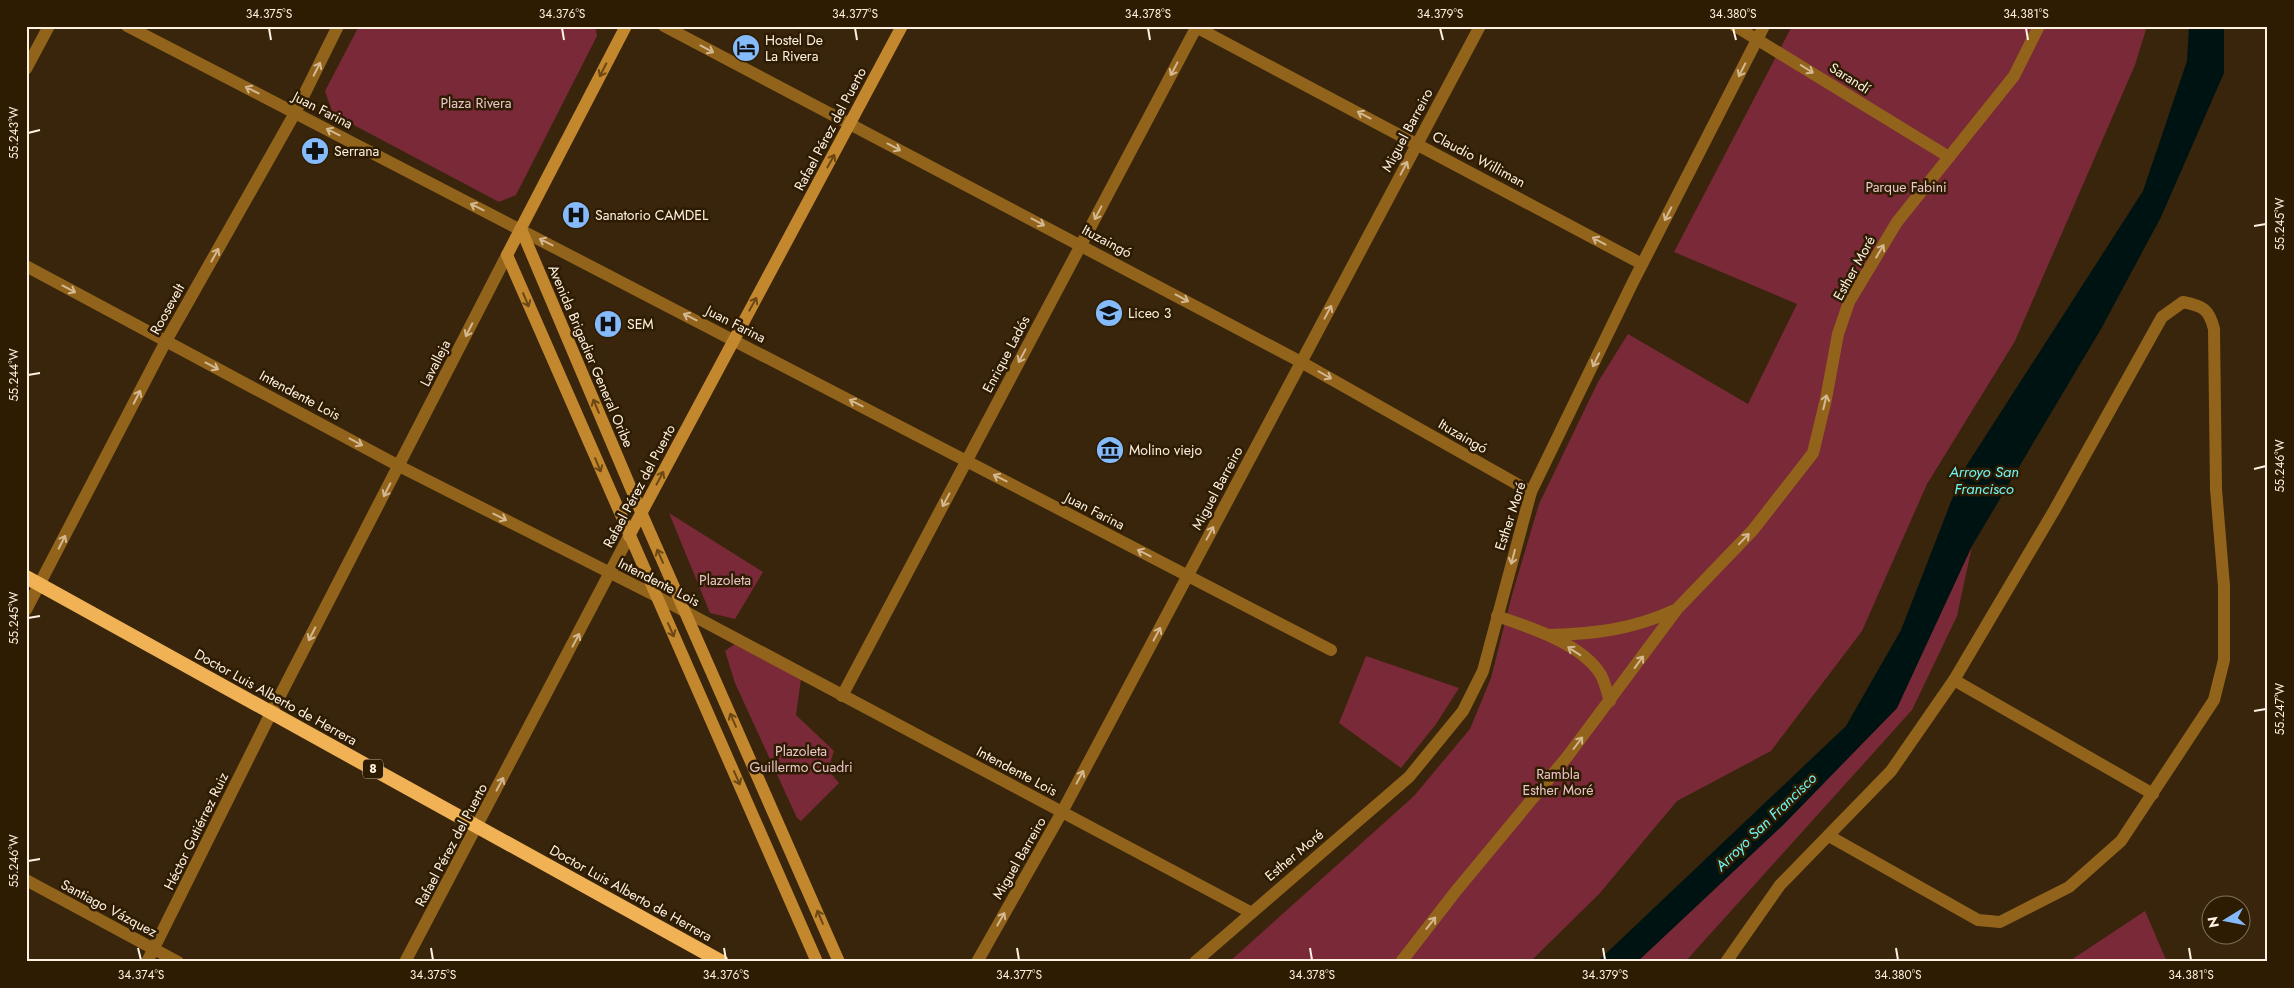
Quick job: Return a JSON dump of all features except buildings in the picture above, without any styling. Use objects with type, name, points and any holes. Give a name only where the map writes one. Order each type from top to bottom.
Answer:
[{"type":"highway","name":"Doctor Luis Alberto de Herrera","points":[[26,577],[721,962]]},
{"type":"main road","name":"Lavalleja","points":[[507,255],[626,26]]},
{"type":"main road","name":"Rafael Pérez del Puerto","points":[[629,536],[902,26]]},
{"type":"main road","name":"Avenida Brigadier General Oribe","points":[[521,229],[641,512],[839,962]]},
{"type":"main road","points":[[507,255],[816,962]]},
{"type":"main road","points":[[791,902],[810,894]]},
{"type":"street","points":[[26,69],[49,26]]},
{"type":"street","name":"Juan Farina","points":[[127,26],[1331,650]]},
{"type":"street","name":"Roosevelt","points":[[26,610],[166,341],[295,113],[338,26]]},
{"type":"street","name":"Ituzaingó","points":[[664,26],[1081,244],[1301,362],[1531,492]]},
{"type":"street","name":"Miguel Barreiro","points":[[977,962],[1062,812],[1480,26]]},
{"type":"street","name":"Sarandí","points":[[1735,26],[1758,38],[1949,157]]},
{"type":"street","name":"Esther Moré","points":[[1195,962],[1250,912],[1409,777],[1463,710],[1483,671],[1531,492],[1642,264],[1764,26]]},
{"type":"street","name":"Esther Moré","points":[[1401,962],[1610,701],[1678,608],[1753,530],[1813,453],[1826,399],[1838,334],[1850,302],[1897,222],[2014,76],[2039,26]]},
{"type":"street","name":"Claudio Williman","points":[[1196,27],[1418,143],[1642,264]]},
{"type":"street","name":"Enrique Ladós","points":[[842,696],[1196,27]]},
{"type":"street","name":"Lavalleja","points":[[271,712],[507,255]]},
{"type":"street","name":"Intendente Lois","points":[[26,266],[399,466],[656,596],[1250,912]]},
{"type":"street","points":[[1726,962],[1780,885],[1890,771],[1954,680],[2055,509],[2162,317],[2182,302],[2199,305],[2211,316],[2214,329],[2216,489],[2224,586],[2224,660],[2214,700],[2121,841],[2069,887],[2000,922],[1978,920],[1829,836]]},
{"type":"street","name":"Rafael Pérez del Puerto","points":[[405,962],[611,574],[629,536]]},
{"type":"street","name":"Esther Moré","points":[[1549,635],[1594,634],[1651,621],[1678,608]]},
{"type":"street","name":"Esther Moré","points":[[1497,616],[1549,635],[1585,658],[1601,675],[1610,701]]},
{"type":"street","points":[[1954,680],[2153,794]]},
{"type":"street","name":"Héctor Gutiérrez Ruiz","points":[[147,962],[271,712]]},
{"type":"street","name":"Santiago Vázquez","points":[[26,880],[178,962]]},
{"type":"green space","name":"Plaza Rivera","points":[[359,26],[595,26],[597,36],[516,195],[499,202],[333,114],[325,91]]},
{"type":"green space","name":"Parque Fabini","points":[[1792,26],[2147,26],[2135,65],[2015,341],[1927,484],[1862,631],[1771,751],[1677,801],[1600,893],[1530,962],[1229,962],[1414,796],[1470,729],[1491,678],[1512,595],[1539,504],[1598,382],[1628,334],[1748,404],[1797,304],[1674,252]]},
{"type":"green space","name":"Plazoleta","points":[[669,513],[763,572],[735,619],[710,613]]},
{"type":"green space","points":[[1972,546],[1957,616],[1912,710],[1685,962],[1637,962],[1784,824],[1897,708]]},
{"type":"green space","name":"Plazoleta Guillermo Cuadri","points":[[736,643],[801,679],[796,715],[834,751],[828,770],[839,783],[801,821],[797,818],[735,683],[725,651]]},
{"type":"green space","points":[[1366,656],[1459,688],[1436,724],[1401,768],[1339,723]]},
{"type":"green space","points":[[2145,911],[2167,962],[2068,962]]},
{"type":"water","name":"Arroyo San Francisco","points":[[2189,26],[2224,26],[2224,73],[2161,217],[2101,329],[1972,546],[1897,708],[1784,824],[1637,962],[1597,962],[1846,726],[1901,630],[1963,471],[2143,191],[2187,61]]},
{"type":"place","name":"Hostel De La Rivera","points":[[746,48]]},
{"type":"place","name":"Serrana","points":[[315,151]]},
{"type":"place","name":"Sanatorio CAMDEL","points":[[576,215]]},
{"type":"place","name":"Liceo 3","points":[[1109,313]]},
{"type":"place","name":"SEM","points":[[608,324]]},
{"type":"place","name":"Molino viejo","points":[[1110,450]]},
{"type":"park label","name":"Rambla Esther Moré","points":[[1558,782]]}]
